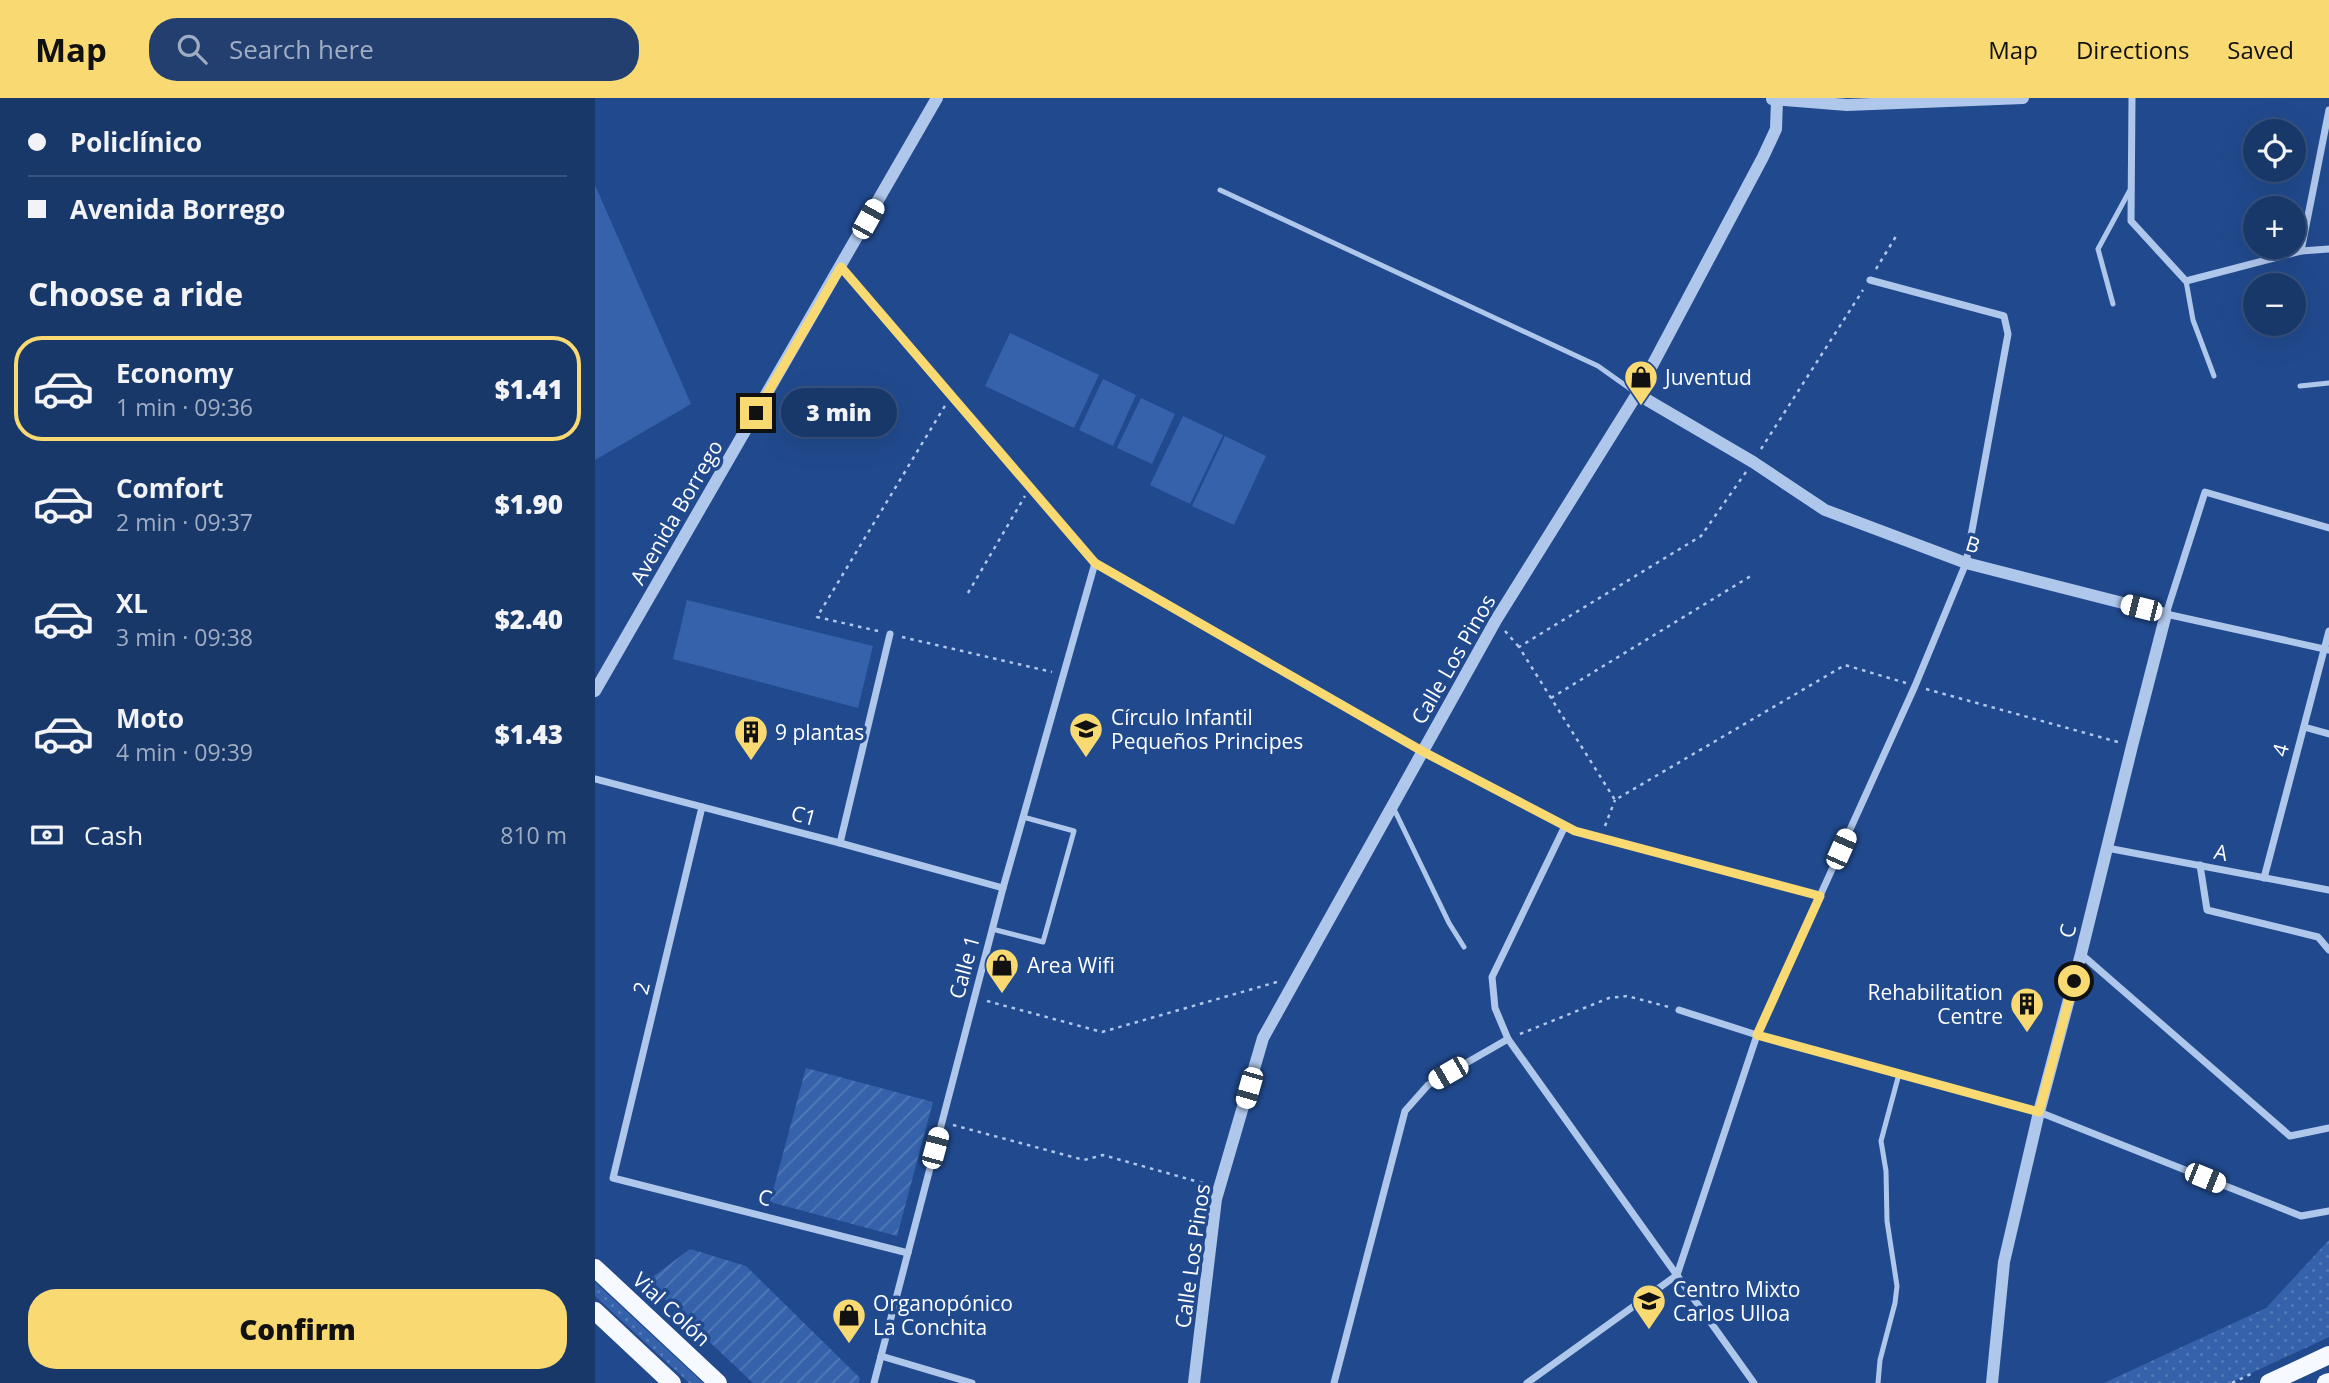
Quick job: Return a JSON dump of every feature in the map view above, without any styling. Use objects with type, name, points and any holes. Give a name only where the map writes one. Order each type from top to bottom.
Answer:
[{"type":"main road","name":"Vial Colón","points":[[595,1268],[718,1383]]},
{"type":"main road","points":[[595,1311],[673,1383]]},
{"type":"main road","points":[[2269,1383],[2329,1355]]},
{"type":"street","name":"Avenida Borrego","points":[[595,691],[937,98]]},
{"type":"street","points":[[1773,99],[1847,105],[2023,98]]},
{"type":"street","points":[[2132,98],[2131,221],[2186,281],[2270,259]]},
{"type":"street","name":"Calle Los Pinos","points":[[1194,1383],[1216,1199],[1263,1038],[1496,620],[1637,394],[1776,129],[1773,99]]},
{"type":"street","points":[[2306,226],[2329,110]]},
{"type":"street","points":[[2306,251],[2329,249]]},
{"type":"street","points":[[841,267],[1095,563],[1422,751],[1565,826],[1599,838],[1820,896]]},
{"type":"street","points":[[1527,1383],[1677,1275],[1757,1035],[1915,686],[1966,563],[2008,334],[2004,316],[1870,279]]},
{"type":"street","name":"B","points":[[1637,394],[1753,462],[1825,510],[1966,563],[2166,614],[2327,650]]},
{"type":"street","name":"C","points":[[1992,1383],[2004,1262],[2039,1112],[2166,614],[2205,492],[2329,528]]},
{"type":"street","name":"Calle 1","points":[[874,1383],[1003,888],[1095,563]]},
{"type":"street","name":"4","points":[[2264,878],[2327,650],[2329,631]]},
{"type":"street","points":[[840,843],[890,634]]},
{"type":"street","points":[[2304,727],[2329,734]]},
{"type":"street","name":"C1","points":[[595,779],[1003,888]]},
{"type":"street","name":"2","points":[[613,1178],[702,807]]},
{"type":"street","points":[[1565,826],[1492,977],[1495,1008],[1508,1039],[1754,1383]]},
{"type":"street","name":"A","points":[[2107,848],[2329,890]]},
{"type":"street","points":[[2200,865],[2207,910],[2318,937],[2329,950]]},
{"type":"street","points":[[2081,954],[2290,1136],[2329,1128]]},
{"type":"street","points":[[1679,1010],[1757,1035],[2039,1112],[2301,1216],[2329,1211]]},
{"type":"street","points":[[1334,1383],[1405,1111],[1428,1085],[1508,1039]]},
{"type":"street","name":"C","points":[[613,1178],[908,1253]]},
{"type":"street","points":[[881,1356],[972,1383]]},
{"type":"lane","points":[[2113,304],[2098,249],[2131,187]]},
{"type":"lane","points":[[1220,190],[1598,366],[1637,394]]},
{"type":"lane","points":[[2186,281],[2193,320],[2214,376]]},
{"type":"lane","points":[[2300,386],[2329,383]]},
{"type":"lane","points":[[1392,806],[1449,923],[1464,947]]},
{"type":"lane","points":[[992,929],[1043,942],[1074,831],[1023,817]]},
{"type":"lane","points":[[1878,1383],[1879,1360],[1897,1286],[1887,1221],[1886,1171],[1881,1141],[1899,1074]]},
{"type":"path","points":[[1519,647],[1700,536],[1753,462],[1898,233]]},
{"type":"path","points":[[951,396],[817,617],[1064,674]]},
{"type":"path","points":[[968,593],[1030,487]]},
{"type":"path","points":[[1551,698],[1754,574]]},
{"type":"path","points":[[1496,620],[1519,647],[1615,800]]},
{"type":"path","points":[[1599,838],[1615,800],[1845,665],[2131,746]]},
{"type":"path","points":[[975,997],[1102,1032],[1297,977]]},
{"type":"path","points":[[1508,1039],[1609,998],[1627,996],[1679,1010]]},
{"type":"path","points":[[942,1122],[1084,1160],[1103,1155],[1219,1188]]},
{"type":"shaded area","points":[[595,185],[691,404],[595,460]]},
{"type":"shaded area","points":[[1010,333],[1099,375],[1074,428],[985,386]]},
{"type":"shaded area","points":[[1103,379],[1136,395],[1113,446],[1079,430]]},
{"type":"shaded area","points":[[1141,398],[1175,414],[1152,464],[1117,448]]},
{"type":"shaded area","points":[[1183,416],[1223,435],[1190,504],[1150,485]]},
{"type":"shaded area","points":[[1225,436],[1266,456],[1234,525],[1192,506]]},
{"type":"shaded area","points":[[687,600],[873,646],[858,708],[673,659]]},
{"type":"shaded area","points":[[806,1068],[933,1102],[897,1236],[770,1202]]},
{"type":"shaded area","points":[[2329,1240],[2329,1337],[2230,1383],[2104,1383],[2266,1308]]},
{"type":"shaded area","points":[[690,1249],[746,1266],[860,1378],[859,1383],[753,1383],[646,1282]]},
{"type":"shaded area","points":[[595,1282],[703,1383],[689,1383],[595,1296]]},
{"type":"place","name":"Juventud","points":[[1641,407]]},
{"type":"place","name":"Círculo Infantil Pequeños Principes","points":[[1086,759]]},
{"type":"place","name":"9 plantas","points":[[751,762]]},
{"type":"place","name":"Area Wifi","points":[[1002,995]]},
{"type":"place","name":"Rehabilitation Centre","points":[[2027,1034]]},
{"type":"place","name":"Centro Mixto Carlos Ulloa","points":[[1649,1331]]},
{"type":"place","name":"Organopónico La Conchita","points":[[849,1345]]},
{"type":"route","points":[[756,413],[841,267],[1095,563],[1422,751],[1575,831],[1820,896],[1757,1035],[2039,1112],[2074,981]]}]
